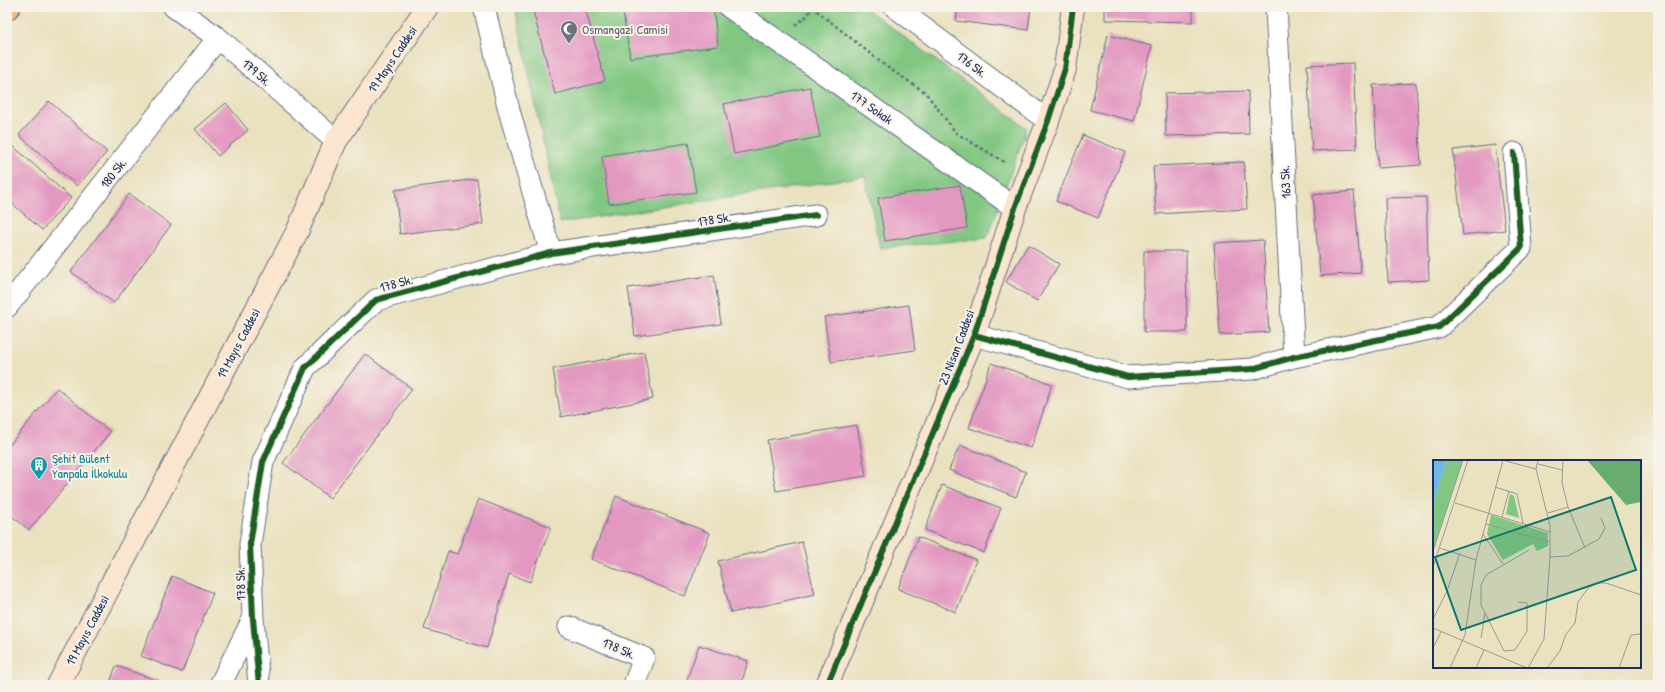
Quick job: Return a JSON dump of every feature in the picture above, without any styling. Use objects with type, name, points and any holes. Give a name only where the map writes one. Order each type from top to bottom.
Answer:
[{"type":"street","name":"179 Sk.","points":[[174,7],[218,38],[336,141]]},
{"type":"street","name":"19 Mayıs Caddesi","points":[[58,685],[297,232],[336,141],[427,7]]},
{"type":"street","points":[[484,7],[510,114],[551,254]]},
{"type":"street","name":"177 Sokak","points":[[729,7],[1015,208]]},
{"type":"street","name":"176 Sk.","points":[[895,7],[1048,121]]},
{"type":"street","name":"23 Nisan Caddesi","points":[[827,685],[974,335],[1015,208],[1048,121],[1065,69],[1073,7]]},
{"type":"street","name":"163 Sk.","points":[[1276,7],[1294,357]]},
{"type":"street","name":"180 Sk.","points":[[7,307],[218,38]]},
{"type":"street","points":[[974,335],[1128,377],[1252,369],[1294,357],[1439,327],[1521,248],[1514,153]]},
{"type":"street","name":"178 Sk.","points":[[259,685],[253,619],[250,544],[263,462],[305,368],[376,300],[551,254],[816,215]]},
{"type":"street","points":[[220,685],[253,619]]},
{"type":"street","name":"178 Sk.","points":[[569,627],[644,658],[634,685]]},
{"type":"path","points":[[808,16],[812,7],[887,67],[925,92],[956,133],[1027,176]]},
{"type":"green space","points":[[515,7],[864,7],[1027,128],[987,238],[880,248],[865,176],[560,223]]},
{"type":"building","name":"Osmangazi Camisi","points":[[532,7],[585,7],[605,81],[555,94]]},
{"type":"building","points":[[667,7],[713,7],[718,46],[630,58],[623,13]]},
{"type":"building","points":[[958,7],[1031,7],[1028,30],[956,21]]},
{"type":"building","points":[[1105,7],[1193,7],[1193,22],[1105,20]]},
{"type":"building","points":[[1108,35],[1152,46],[1134,121],[1090,110]]},
{"type":"building","points":[[1353,63],[1357,149],[1312,151],[1307,65]]},
{"type":"building","points":[[1416,83],[1421,165],[1378,168],[1373,85]]},
{"type":"building","points":[[810,87],[820,137],[734,154],[724,104]]},
{"type":"building","points":[[1248,91],[1249,134],[1166,136],[1165,93]]},
{"type":"building","points":[[49,101],[107,152],[77,186],[19,135]]},
{"type":"building","points":[[226,103],[248,130],[218,156],[195,129]]},
{"type":"building","points":[[1083,135],[1125,152],[1098,218],[1056,201]]},
{"type":"building","points":[[688,143],[696,192],[609,204],[602,156]]},
{"type":"building","points":[[1495,145],[1505,230],[1463,235],[1453,150]]},
{"type":"building","points":[[13,146],[71,198],[42,230],[7,199],[7,152]]},
{"type":"building","points":[[1244,162],[1247,209],[1156,214],[1153,166]]},
{"type":"building","points":[[477,179],[483,224],[400,234],[395,190]]},
{"type":"building","points":[[960,185],[967,228],[885,241],[878,198]]},
{"type":"building","points":[[1354,191],[1361,273],[1320,276],[1313,195]]},
{"type":"building","points":[[129,194],[171,225],[114,303],[71,272]]},
{"type":"building","points":[[1426,197],[1429,280],[1388,282],[1385,198]]},
{"type":"building","points":[[1263,240],[1269,332],[1220,335],[1214,243]]},
{"type":"building","points":[[1028,245],[1059,264],[1037,301],[1006,282]]},
{"type":"building","points":[[1144,251],[1186,251],[1187,332],[1144,332]]},
{"type":"building","points":[[714,275],[721,324],[635,336],[628,288]]},
{"type":"building","points":[[909,305],[915,350],[831,362],[824,317]]},
{"type":"building","points":[[644,352],[653,399],[561,417],[553,369]]},
{"type":"building","points":[[365,354],[412,389],[330,498],[283,463]]},
{"type":"building","points":[[991,363],[1052,384],[1031,448],[969,428]]},
{"type":"building","name":"Şehit Bülent Yanpala İlkokulu","points":[[57,388],[110,432],[29,530],[7,512],[7,448]]},
{"type":"building","points":[[857,425],[866,476],[776,491],[767,440]]},
{"type":"building","points":[[960,445],[1026,472],[1016,497],[949,470]]},
{"type":"building","points":[[942,485],[1001,508],[984,553],[925,530]]},
{"type":"building","points":[[616,496],[710,533],[685,596],[591,559]]},
{"type":"building","points":[[478,499],[551,527],[530,582],[509,574],[487,648],[424,629],[448,551],[457,554]]},
{"type":"building","points":[[918,537],[976,560],[956,612],[898,589]]},
{"type":"building","points":[[802,542],[815,594],[731,613],[718,561]]},
{"type":"building","points":[[172,576],[213,593],[182,672],[141,656]]},
{"type":"building","points":[[699,645],[748,661],[741,685],[685,685]]},
{"type":"building","points":[[116,666],[159,681],[157,685],[109,685]]},
{"type":"cycle path","points":[[827,685],[974,335],[1015,208],[1048,121],[1065,69],[1073,7]]},
{"type":"cycle path","points":[[974,335],[1128,377],[1252,369],[1294,357],[1439,327],[1521,248],[1514,153]]},
{"type":"cycle path","points":[[259,685],[253,619],[250,544],[263,462],[305,368],[376,300],[551,253],[816,215]]},
{"type":"place","name":"Osmangazi Camisi","points":[[569,44]]},
{"type":"place","name":"Şehit Bülent Yanpala İlkokulu","points":[[39,480]]}]
